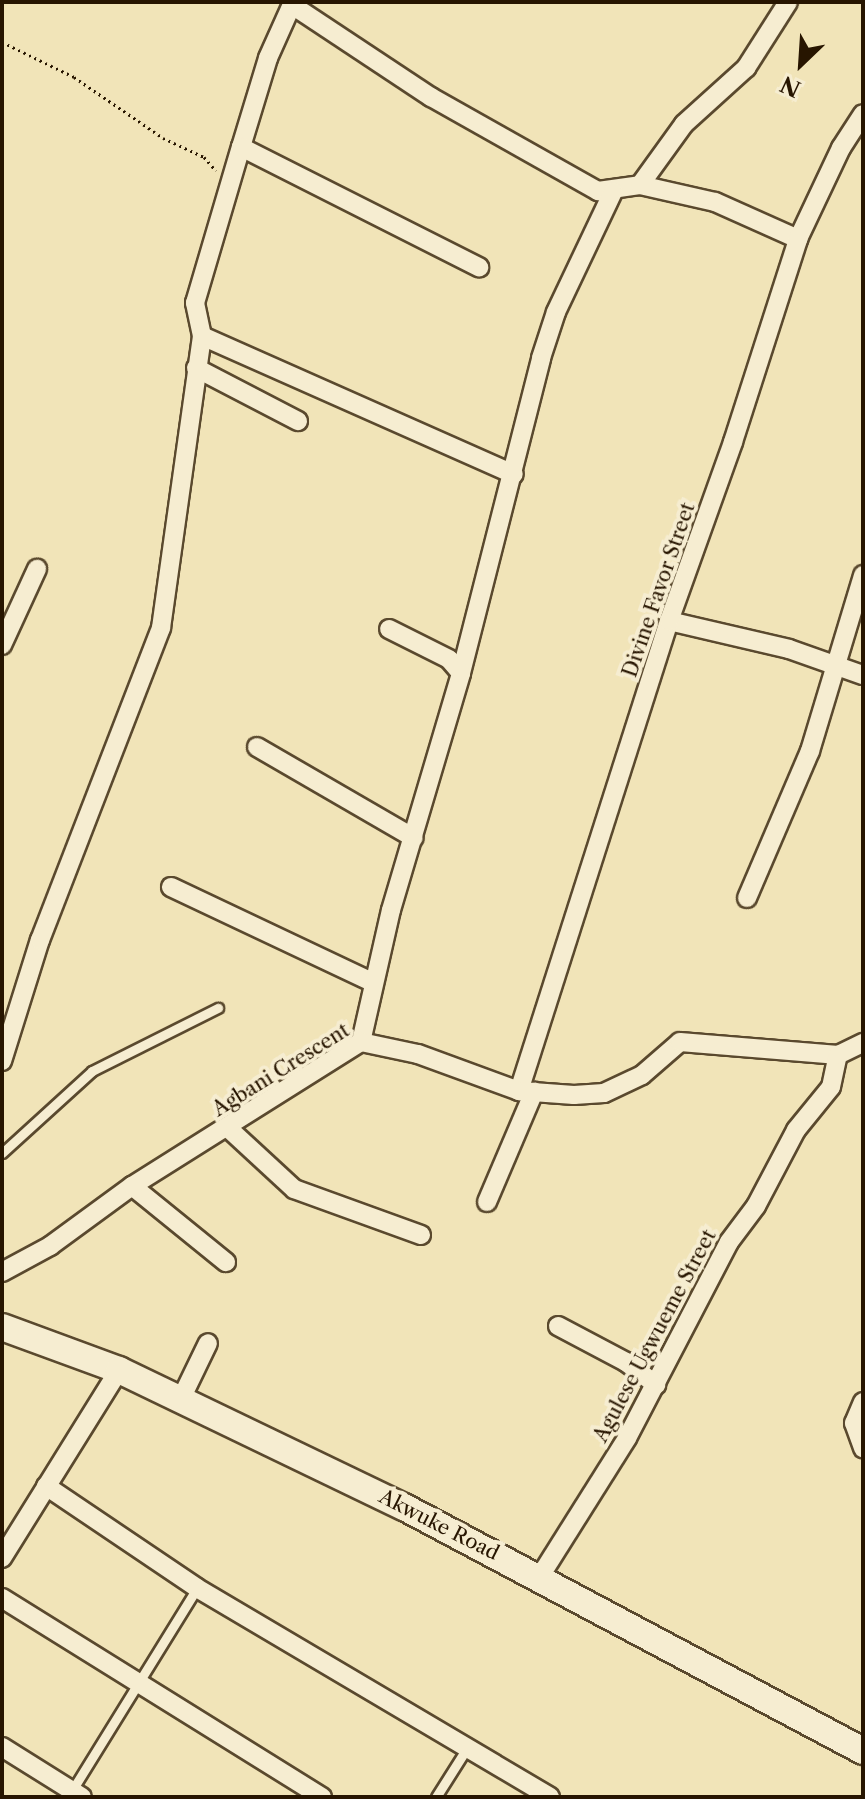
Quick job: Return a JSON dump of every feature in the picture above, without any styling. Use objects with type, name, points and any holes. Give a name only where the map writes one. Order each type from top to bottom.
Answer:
[{"type":"main road","name":"Akwuke Road","points":[[2,1327],[119,1370],[539,1578],[863,1751]]},
{"type":"street","points":[[640,185],[684,124],[746,68],[788,2]]},
{"type":"street","points":[[2,1061],[40,940],[161,628],[202,336],[195,303],[199,276],[222,223],[229,186],[268,58],[293,3],[431,97],[578,182],[613,192],[640,185],[715,202],[798,239]]},
{"type":"street","name":"Divine Favor Street","points":[[487,1202],[527,1091],[669,621],[733,442],[798,239],[841,148],[863,114]]},
{"type":"street","points":[[241,147],[479,267]]},
{"type":"street","points":[[361,1042],[372,982],[461,673],[556,312],[613,192]]},
{"type":"street","points":[[202,336],[514,474]]},
{"type":"street","points":[[196,368],[298,421]]},
{"type":"street","points":[[2,645],[37,569]]},
{"type":"street","points":[[747,898],[810,751],[839,666],[863,575]]},
{"type":"street","points":[[669,621],[863,675]]},
{"type":"street","points":[[389,629],[449,659],[461,673]]},
{"type":"street","points":[[257,747],[414,838]]},
{"type":"street","points":[[171,887],[372,982]]},
{"type":"street","name":"Agbani Crescent","points":[[2,1272],[50,1246],[132,1186],[361,1042],[418,1054],[527,1091],[604,1093],[642,1075],[666,1051],[688,1040],[838,1055]]},
{"type":"street","points":[[838,1055],[861,1045]]},
{"type":"street","name":"Agulese Ugwueme Street","points":[[539,1578],[656,1385],[729,1242],[756,1206],[796,1130],[831,1087],[838,1055]]},
{"type":"street","points":[[228,1128],[294,1189],[421,1235]]},
{"type":"street","points":[[132,1186],[226,1262]]},
{"type":"street","points":[[558,1326],[626,1362],[656,1385]]},
{"type":"street","points":[[180,1401],[208,1343]]},
{"type":"street","points":[[2,1558],[119,1370]]},
{"type":"street","points":[[863,1403],[854,1423],[863,1448]]},
{"type":"street","points":[[46,1486],[197,1588],[469,1745],[550,1797]]},
{"type":"street","points":[[2,1598],[136,1686],[322,1797]]},
{"type":"street","points":[[2,1747],[74,1795]]},
{"type":"lane","points":[[2,1153],[92,1071],[218,1008]]},
{"type":"lane","points":[[74,1795],[197,1588]]},
{"type":"lane","points":[[436,1797],[469,1745]]},
{"type":"path","points":[[2,42],[74,77],[163,138],[204,157],[229,186]]}]
